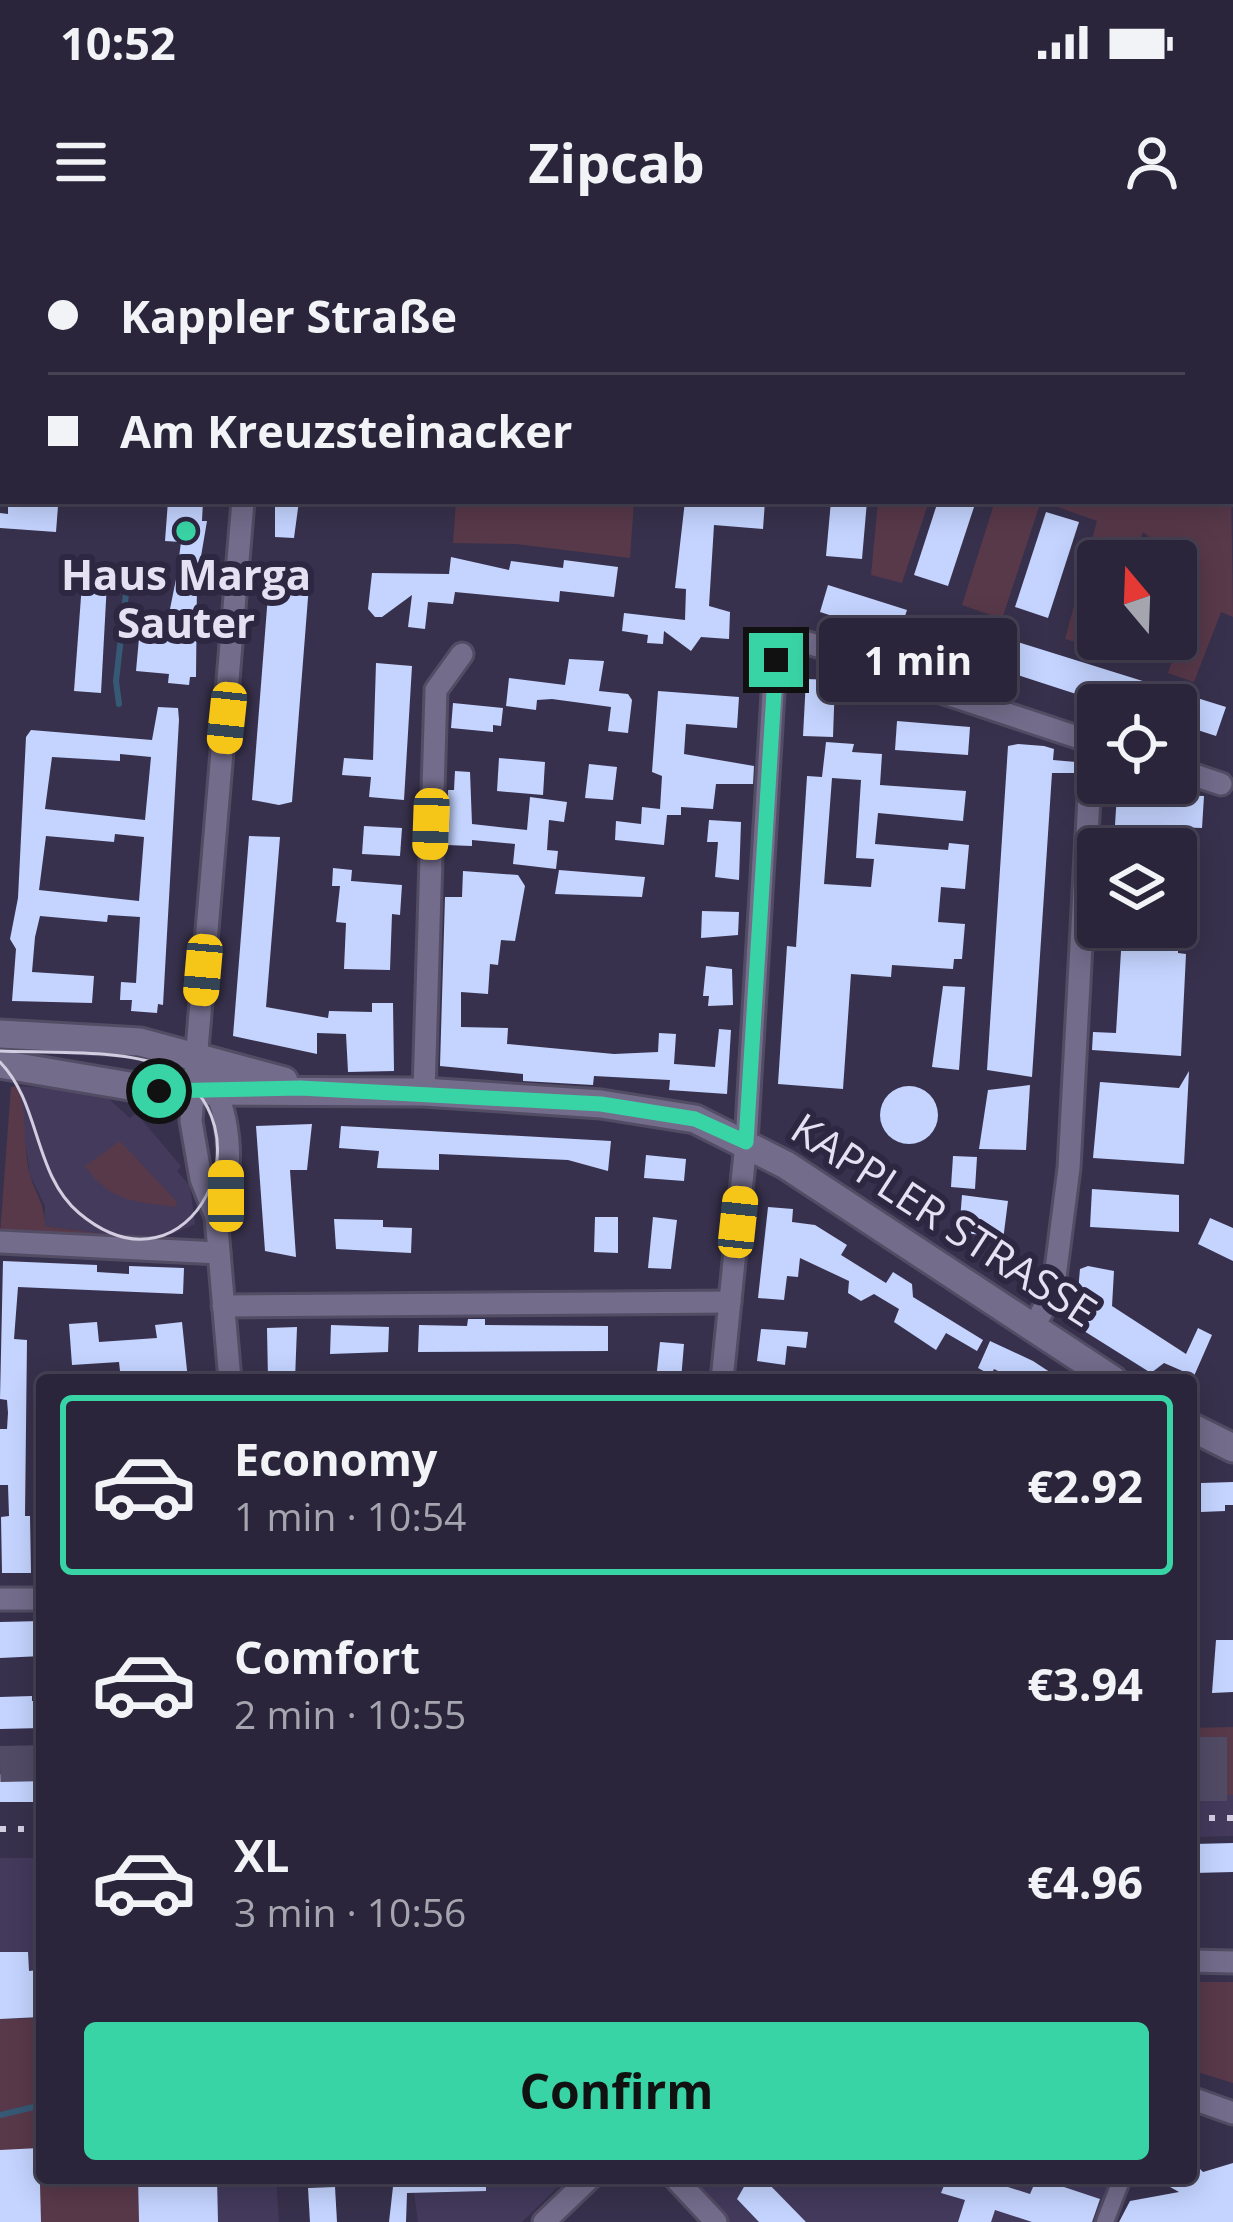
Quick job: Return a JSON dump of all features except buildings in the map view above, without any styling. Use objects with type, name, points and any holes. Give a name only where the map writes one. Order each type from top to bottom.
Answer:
[{"type":"street","points":[[216,1217],[226,1196],[226,1140],[205,1092],[196,1054],[243,504]]},
{"type":"street","points":[[808,643],[927,680],[938,691],[1002,708],[1077,736]]},
{"type":"street","points":[[424,1092],[436,690],[462,654]]},
{"type":"street","points":[[723,1374],[746,1142],[776,660]]},
{"type":"street","points":[[1197,776],[1220,784]]},
{"type":"street","points":[[1033,1327],[1053,1293],[1069,1168],[1091,804]]},
{"type":"street","name":"KAPPLER STRASSE","points":[[0,1034],[140,1042],[196,1054],[300,1088]]},
{"type":"street","name":"KAPPLER STRASSE","points":[[0,1064],[205,1092],[300,1088],[424,1092],[649,1109],[695,1119],[746,1142],[1104,1374]]},
{"type":"street","points":[[205,1092],[201,1179],[216,1217],[229,1374]]},
{"type":"street","points":[[0,1241],[219,1253]]},
{"type":"street","points":[[223,1306],[730,1302]]},
{"type":"street","points":[[1197,1430],[1233,1448]]},
{"type":"street","points":[[0,1599],[36,1599]]},
{"type":"street","points":[[1197,1961],[1233,1962]]},
{"type":"street","points":[[1197,2100],[1233,2113]]},
{"type":"street","points":[[544,2222],[584,2184]]},
{"type":"street","points":[[681,2184],[716,2222]]},
{"type":"street","points":[[1106,2222],[1120,2184]]},
{"type":"shaded area","points":[[456,504],[634,504],[630,558],[516,544],[453,543]]},
{"type":"shaded area","points":[[878,504],[928,504],[902,583],[871,575]]},
{"type":"shaded area","points":[[994,504],[1040,504],[1002,619],[962,605]]},
{"type":"shaded area","points":[[1049,504],[1231,504],[1233,617],[1221,612],[1194,682],[1168,673],[1172,660],[1197,660],[1197,540],[1153,540],[1143,532],[1141,540],[1092,540],[1097,521]]},
{"type":"shaded area","points":[[1077,595],[1077,642],[1065,639]]},
{"type":"shaded area","points":[[17,1086],[101,1092],[130,1118],[136,1113],[181,1166],[177,1171],[190,1186],[195,1224],[156,1241],[44,1226],[45,1206],[30,1175]]},
{"type":"shaded area","points":[[17,1086],[29,1171],[45,1226],[156,1241],[0,1235],[11,1087]]},
{"type":"shaded area","points":[[120,1141],[177,1202],[176,1207],[125,1198],[94,1178],[85,1166]]},
{"type":"shaded area","points":[[1233,1727],[1233,1795],[1197,1795],[1197,1728]]},
{"type":"shaded area","points":[[1197,1795],[1233,1795],[1233,1836],[1197,1837]]},
{"type":"shaded area","points":[[0,1858],[36,1858],[36,2018],[0,2019]]},
{"type":"shaded area","points":[[1197,1982],[1233,1982],[1233,2083],[1197,2072]]},
{"type":"shaded area","points":[[36,2018],[36,2184],[138,2184],[139,2222],[0,2222],[0,2019]]},
{"type":"shaded area","points":[[138,2184],[276,2184],[279,2222],[139,2222]]},
{"type":"shaded area","points":[[413,2184],[561,2184],[522,2222],[418,2222]]},
{"type":"shaded area","points":[[693,2184],[1124,2184],[1106,2222],[729,2222]]},
{"type":"waterway","points":[[119,704],[116,681],[127,585]]},
{"type":"waterway","points":[[0,2115],[36,2106]]},
{"type":"tunnel","points":[[1197,1755],[1233,1755]]},
{"type":"tunnel","points":[[0,1764],[36,1763]]},
{"type":"tunnel","points":[[1197,1783],[1233,1783]]},
{"type":"tram line","points":[[0,1051],[107,1055],[164,1067],[198,1093],[215,1126],[217,1162],[206,1196],[185,1223],[156,1238],[119,1236],[79,1213],[53,1179],[23,1098],[0,1062]]},
{"type":"railway","points":[[1197,1818],[1233,1818]]},
{"type":"railway","points":[[0,1829],[36,1829]]},
{"type":"place","name":"Haus Marga Sauter","points":[[186,531]]},
{"type":"route","points":[[159,1091],[300,1088],[601,1104],[695,1119],[746,1142],[776,660]]}]
